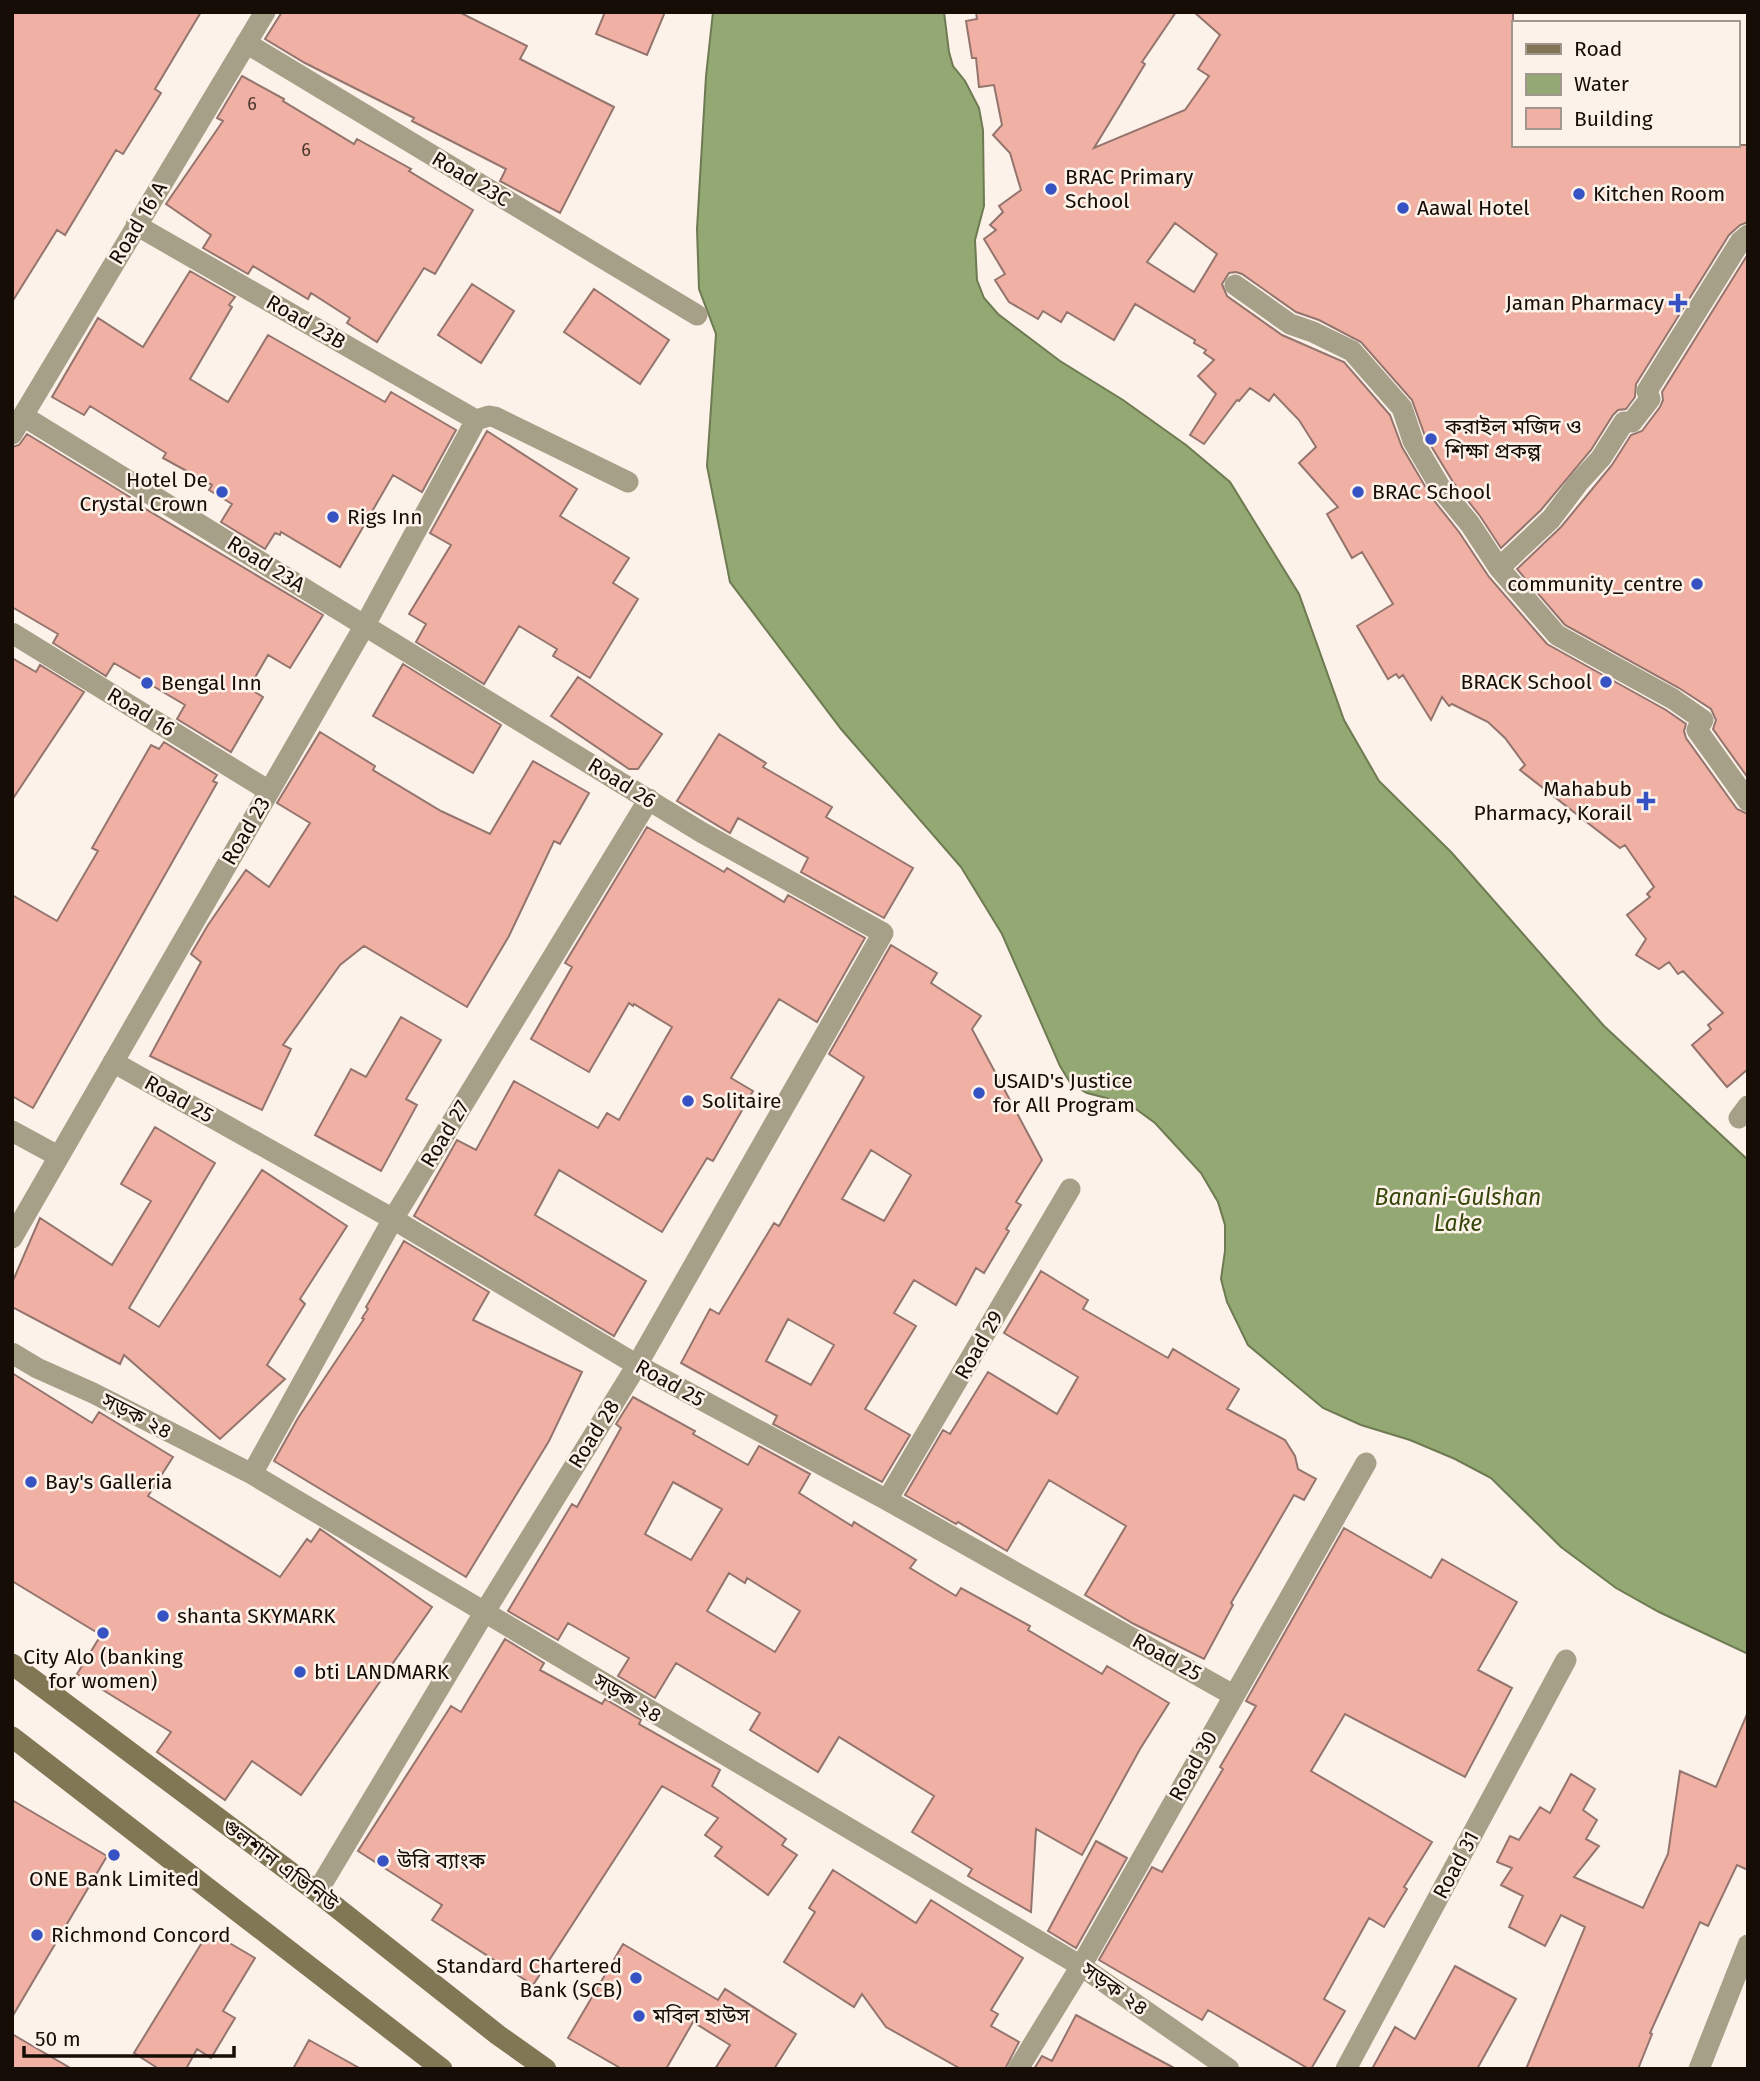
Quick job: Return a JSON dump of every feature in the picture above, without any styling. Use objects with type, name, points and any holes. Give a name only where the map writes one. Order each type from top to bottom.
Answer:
[{"type":"main road","name":"গুলশান এভিনিউ","points":[[12,1664],[317,1892],[545,2069]]},
{"type":"main road","points":[[12,1737],[442,2069]]},
{"type":"street","name":"Road 16 A","points":[[18,425],[264,12]]},
{"type":"street","name":"Road 23C","points":[[246,43],[697,315]]},
{"type":"street","name":"Road 23B","points":[[136,225],[476,420]]},
{"type":"street","points":[[1499,568],[1551,519],[1601,458],[1624,422],[1632,422],[1650,399],[1647,391],[1740,242],[1748,235]]},
{"type":"street","points":[[1235,285],[1290,324],[1352,351],[1402,408],[1413,441],[1442,490],[1470,524],[1499,568],[1557,635],[1673,699],[1703,720],[1697,730],[1748,801]]},
{"type":"street","points":[[476,420],[495,416],[628,482]]},
{"type":"street","name":"Road 23","points":[[12,1238],[365,625],[476,420]]},
{"type":"street","name":"Road 23A","points":[[18,425],[365,625]]},
{"type":"street","name":"Road 26","points":[[365,625],[701,832],[883,933]]},
{"type":"street","name":"Road 16","points":[[12,633],[270,791]]},
{"type":"street","name":"Road 27","points":[[252,1474],[393,1219],[649,800]]},
{"type":"street","name":"Road 28","points":[[317,1892],[636,1365],[883,933]]},
{"type":"street","name":"Road 25","points":[[113,1062],[393,1219],[636,1365],[887,1500],[1233,1695]]},
{"type":"street","points":[[12,1131],[58,1156]]},
{"type":"street","name":"Road 29","points":[[887,1500],[1070,1189]]},
{"type":"street","name":"সড়ক ২৪","points":[[12,1353],[37,1368],[252,1474],[1081,1966],[1229,2069]]},
{"type":"street","name":"Road 30","points":[[1018,2069],[1081,1966],[1366,1463]]},
{"type":"street","name":"Road 31","points":[[1346,2069],[1566,1660]]},
{"type":"street","points":[[1699,2069],[1748,1945]]},
{"type":"water","name":"Banani-Gulshan Lake","points":[[713,12],[944,12],[953,66],[965,81],[979,108],[983,130],[984,206],[975,240],[977,280],[984,298],[998,314],[1060,361],[1123,400],[1186,445],[1230,482],[1299,594],[1344,720],[1379,781],[1452,853],[1604,1026],[1748,1160],[1748,1654],[1659,1612],[1616,1588],[1561,1547],[1491,1478],[1410,1440],[1361,1425],[1323,1408],[1248,1345],[1227,1302],[1221,1279],[1225,1225],[1218,1202],[1201,1173],[1155,1123],[1129,1104],[1087,1093],[1071,1084],[1060,1066],[1002,934],[961,867],[841,729],[730,582],[707,466],[716,334],[699,289],[697,229],[706,76]]},
{"type":"building","points":[[12,12],[201,12],[155,89],[161,93],[123,154],[116,150],[65,235],[57,230],[12,302]]},
{"type":"building","points":[[282,12],[459,12],[527,46],[520,59],[614,107],[560,213],[500,181],[506,169],[412,121],[414,118],[305,63],[265,39]]},
{"type":"building","points":[[605,12],[665,12],[647,55],[596,34]]},
{"type":"building","points":[[976,12],[1176,12],[1142,62],[1145,64],[1094,148],[1185,110],[1209,76],[1198,69],[1220,35],[1194,12],[1513,12],[1512,147],[1748,145],[1748,222],[1729,235],[1636,384],[1635,397],[1626,409],[1618,410],[1613,415],[1591,450],[1541,510],[1501,548],[1453,482],[1425,436],[1412,400],[1361,342],[1319,320],[1296,312],[1242,274],[1229,273],[1222,284],[1227,296],[1282,335],[1344,362],[1390,415],[1402,447],[1432,498],[1489,577],[1547,644],[1666,710],[1686,724],[1686,738],[1737,809],[1748,814],[1748,1069],[1727,1087],[1692,1045],[1711,1029],[1708,1025],[1723,1013],[1683,971],[1678,974],[1669,962],[1659,969],[1636,955],[1646,939],[1627,915],[1650,897],[1647,894],[1654,887],[1625,845],[1620,848],[1520,770],[1525,765],[1505,738],[1488,722],[1452,704],[1449,706],[1442,697],[1431,720],[1403,675],[1399,678],[1396,674],[1388,679],[1357,626],[1393,604],[1362,552],[1352,558],[1327,514],[1338,507],[1299,463],[1316,447],[1299,420],[1274,394],[1269,401],[1250,388],[1237,400],[1204,444],[1190,435],[1216,394],[1198,376],[1214,360],[1204,353],[1206,350],[1194,343],[1195,340],[1135,304],[1114,340],[1067,312],[1061,322],[1043,311],[1038,319],[1009,302],[995,280],[1005,274],[984,239],[996,230],[990,225],[1003,212],[999,206],[1021,190],[1010,153],[993,135],[1002,125],[994,85],[979,87],[976,58],[972,58],[966,21],[977,19]],"holes":[[[1175,223],[1217,254],[1194,292],[1147,262]]]},
{"type":"building","points":[[242,76],[284,99],[283,101],[354,144],[357,139],[411,169],[409,171],[473,210],[435,274],[424,268],[377,342],[347,323],[350,318],[311,293],[308,299],[253,266],[248,274],[203,248],[211,235],[166,204],[223,121],[217,118]]},
{"type":"building","points":[[1748,254],[1748,778],[1713,729],[1716,720],[1711,709],[1679,688],[1565,625],[1517,569],[1561,527],[1612,465],[1631,435],[1642,431],[1660,407],[1662,392]]},
{"type":"building","points":[[190,271],[235,297],[229,305],[232,307],[190,379],[228,402],[268,335],[385,402],[391,392],[456,430],[422,492],[393,475],[340,567],[281,532],[280,535],[275,533],[265,549],[221,522],[232,504],[209,490],[212,485],[163,458],[166,453],[90,406],[84,415],[52,397],[98,318],[143,347]]},
{"type":"building","points":[[472,284],[514,311],[481,363],[438,335]]},
{"type":"building","points":[[594,289],[669,340],[640,384],[564,332]]},
{"type":"building","points":[[487,431],[577,489],[560,516],[629,558],[613,583],[638,599],[590,678],[553,656],[557,649],[519,626],[484,684],[416,642],[426,624],[409,614],[451,545],[430,533]]},
{"type":"building","points":[[27,434],[130,497],[129,499],[323,615],[290,668],[268,655],[249,688],[263,697],[231,752],[177,719],[185,705],[114,663],[106,676],[53,643],[58,634],[12,607],[12,447],[19,445]]},
{"type":"building","points":[[12,658],[36,672],[40,665],[84,692],[12,800]]},
{"type":"building","points":[[403,664],[501,725],[473,773],[373,716]]},
{"type":"building","points":[[578,677],[662,734],[638,769],[629,769],[551,716]]},
{"type":"building","points":[[320,732],[375,766],[373,770],[441,811],[490,834],[533,761],[589,793],[560,844],[554,841],[509,936],[467,1007],[364,946],[340,965],[283,1045],[291,1049],[262,1110],[150,1056],[201,962],[191,954],[208,925],[246,870],[269,887],[310,823],[277,803]]},
{"type":"building","points":[[719,734],[766,763],[763,767],[832,807],[826,817],[913,868],[884,918],[801,872],[808,858],[738,818],[730,833],[677,801]]},
{"type":"building","points":[[164,742],[217,775],[213,781],[217,783],[33,1108],[12,1096],[12,895],[57,921],[98,851],[92,848],[151,745],[159,749]]},
{"type":"building","points":[[647,827],[724,872],[727,868],[784,902],[788,895],[865,938],[817,1022],[779,999],[731,1078],[753,1091],[713,1161],[707,1158],[662,1232],[559,1170],[535,1215],[646,1281],[614,1336],[414,1216],[457,1140],[476,1150],[514,1081],[598,1128],[607,1113],[619,1120],[672,1027],[629,1003],[589,1072],[531,1039],[572,967],[565,963]]},
{"type":"building","points":[[891,945],[937,973],[931,983],[981,1016],[972,1029],[1042,1160],[1016,1202],[1021,1205],[1006,1229],[1009,1231],[984,1273],[976,1268],[956,1305],[914,1280],[894,1313],[916,1326],[865,1409],[910,1435],[882,1482],[773,1424],[777,1416],[681,1363],[710,1309],[719,1314],[774,1223],[779,1226],[864,1077],[829,1054]],"holes":[[[871,1150],[911,1175],[884,1221],[842,1199]],[[788,1319],[834,1345],[811,1385],[766,1361]]]},
{"type":"building","points":[[401,1017],[441,1040],[406,1099],[417,1105],[381,1171],[315,1135],[351,1069],[366,1077]]},
{"type":"building","points":[[155,1127],[215,1163],[129,1308],[159,1327],[262,1170],[347,1226],[300,1299],[305,1304],[267,1365],[285,1379],[220,1439],[124,1355],[120,1364],[12,1307],[12,1283],[40,1218],[112,1265],[151,1201],[121,1184]]},
{"type":"building","points":[[404,1241],[489,1292],[473,1320],[582,1372],[549,1441],[466,1577],[274,1461],[298,1418],[364,1319],[362,1318],[368,1309],[366,1307]]},
{"type":"building","points":[[1041,1271],[1088,1300],[1083,1309],[1168,1358],[1173,1349],[1239,1389],[1227,1409],[1285,1440],[1295,1456],[1298,1469],[1316,1479],[1304,1500],[1294,1495],[1231,1603],[1233,1605],[1204,1659],[1134,1624],[1085,1595],[1126,1526],[1049,1480],[1007,1551],[905,1495],[943,1430],[950,1434],[988,1372],[1057,1414],[1078,1377],[1004,1333]]},
{"type":"building","points":[[12,1373],[92,1423],[99,1412],[173,1457],[148,1496],[280,1577],[307,1539],[311,1542],[320,1529],[432,1607],[301,1795],[252,1761],[225,1800],[157,1752],[171,1732],[77,1674],[101,1635],[12,1581]]},
{"type":"building","points":[[633,1397],[695,1431],[693,1434],[748,1465],[759,1446],[810,1474],[799,1493],[852,1526],[854,1522],[916,1560],[910,1568],[956,1596],[961,1588],[1030,1626],[1028,1630],[1102,1674],[1107,1666],[1169,1703],[1140,1749],[1082,1855],[1036,1829],[1031,1912],[968,1876],[972,1869],[912,1832],[934,1796],[839,1737],[818,1772],[750,1730],[760,1713],[676,1663],[655,1698],[618,1676],[629,1658],[568,1623],[558,1640],[508,1611],[572,1504],[577,1507],[621,1428],[616,1424]],"holes":[[[673,1482],[722,1509],[691,1560],[645,1534]],[[729,1573],[745,1583],[747,1578],[800,1611],[775,1652],[707,1611]]]},
{"type":"building","points":[[1344,1528],[1431,1578],[1442,1559],[1517,1602],[1478,1670],[1512,1688],[1465,1777],[1345,1714],[1311,1771],[1432,1842],[1404,1887],[1407,1889],[1384,1927],[1369,1918],[1324,1999],[1345,2011],[1309,2069],[1208,2010],[1202,2020],[1099,1960],[1152,1867],[1162,1872],[1223,1769],[1220,1767],[1256,1706],[1246,1701]]},
{"type":"building","points":[[505,1639],[544,1663],[540,1670],[602,1704],[605,1699],[641,1720],[639,1724],[720,1770],[712,1786],[786,1839],[782,1845],[797,1855],[768,1895],[715,1856],[722,1847],[705,1835],[718,1818],[662,1786],[533,1985],[432,1920],[442,1905],[358,1851],[451,1706],[461,1712]]},
{"type":"building","points":[[1748,1712],[1748,1870],[1737,1865],[1708,1926],[1700,1922],[1650,2033],[1652,2034],[1638,2069],[1526,2069],[1585,1927],[1561,1915],[1545,1946],[1509,1927],[1523,1896],[1501,1885],[1512,1868],[1497,1862],[1510,1836],[1519,1840],[1540,1807],[1550,1813],[1571,1774],[1595,1789],[1583,1810],[1597,1820],[1586,1839],[1599,1846],[1574,1877],[1643,1908],[1668,1854],[1680,1771],[1716,1787]]},
{"type":"building","name":"Richmond Concord","points":[[12,1800],[107,1856],[12,2017]]},
{"type":"building","points":[[1096,1841],[1127,1858],[1076,1948],[1048,1931]]},
{"type":"building","points":[[833,1870],[916,1923],[931,1900],[1023,1958],[991,2010],[998,2014],[991,2026],[1019,2042],[1005,2069],[961,2069],[886,2027],[862,1994],[854,2007],[784,1962],[815,1912],[809,1908]]},
{"type":"building","points":[[209,1931],[255,1958],[223,2011],[235,2018],[211,2058],[197,2049],[186,2069],[159,2069],[134,2053]]},
{"type":"building","name":"মবিল হাউস","points":[[623,1944],[718,2000],[725,1989],[796,2034],[774,2069],[715,2069],[730,2045],[693,2022],[666,2069],[622,2069],[568,2038]]},
{"type":"building","points":[[1455,1966],[1516,1999],[1477,2069],[1372,2069],[1395,2027],[1415,2039]]},
{"type":"building","points":[[1076,2015],[1176,2069],[1034,2069],[1042,2056],[1052,2061]]},
{"type":"building","points":[[12,2034],[72,2069],[12,2069]]},
{"type":"building","points":[[309,2040],[361,2069],[293,2069]]},
{"type":"place","name":"BRAC Primary School","points":[[1051,189]]},
{"type":"place","name":"Kitchen Room","points":[[1579,194]]},
{"type":"place","name":"Aawal Hotel","points":[[1403,208]]},
{"type":"place","name":"Jaman Pharmacy","points":[[1678,303]]},
{"type":"place","name":"করাইল মজিদ ও শিক্ষা প্রকল্প","points":[[1431,439]]},
{"type":"place","name":"Hotel De Crystal Crown","points":[[222,492]]},
{"type":"place","name":"BRAC School","points":[[1358,492]]},
{"type":"place","name":"Rigs Inn","points":[[333,517]]},
{"type":"place","name":"community_centre","points":[[1697,584]]},
{"type":"place","name":"BRACK School","points":[[1606,682]]},
{"type":"place","name":"Bengal Inn","points":[[147,683]]},
{"type":"place","name":"Mahabub Pharmacy, Korail","points":[[1646,801]]},
{"type":"place","name":"USAID's Justice for All Program","points":[[979,1093]]},
{"type":"place","name":"Solitaire","points":[[688,1101]]},
{"type":"place","name":"Bay's Galleria","points":[[31,1482]]},
{"type":"place","name":"shanta SKYMARK","points":[[163,1616]]},
{"type":"place","name":"City Alo (banking for women)","points":[[103,1633]]},
{"type":"place","name":"bti LANDMARK","points":[[300,1672]]},
{"type":"place","name":"ONE Bank Limited","points":[[114,1855]]},
{"type":"place","name":"উরি ব্যাংক","points":[[383,1861]]},
{"type":"place","name":"Richmond Concord","points":[[37,1935]]},
{"type":"place","name":"Standard Chartered Bank (SCB)","points":[[636,1978]]},
{"type":"place","name":"মবিল হাউস","points":[[639,2016]]}]
